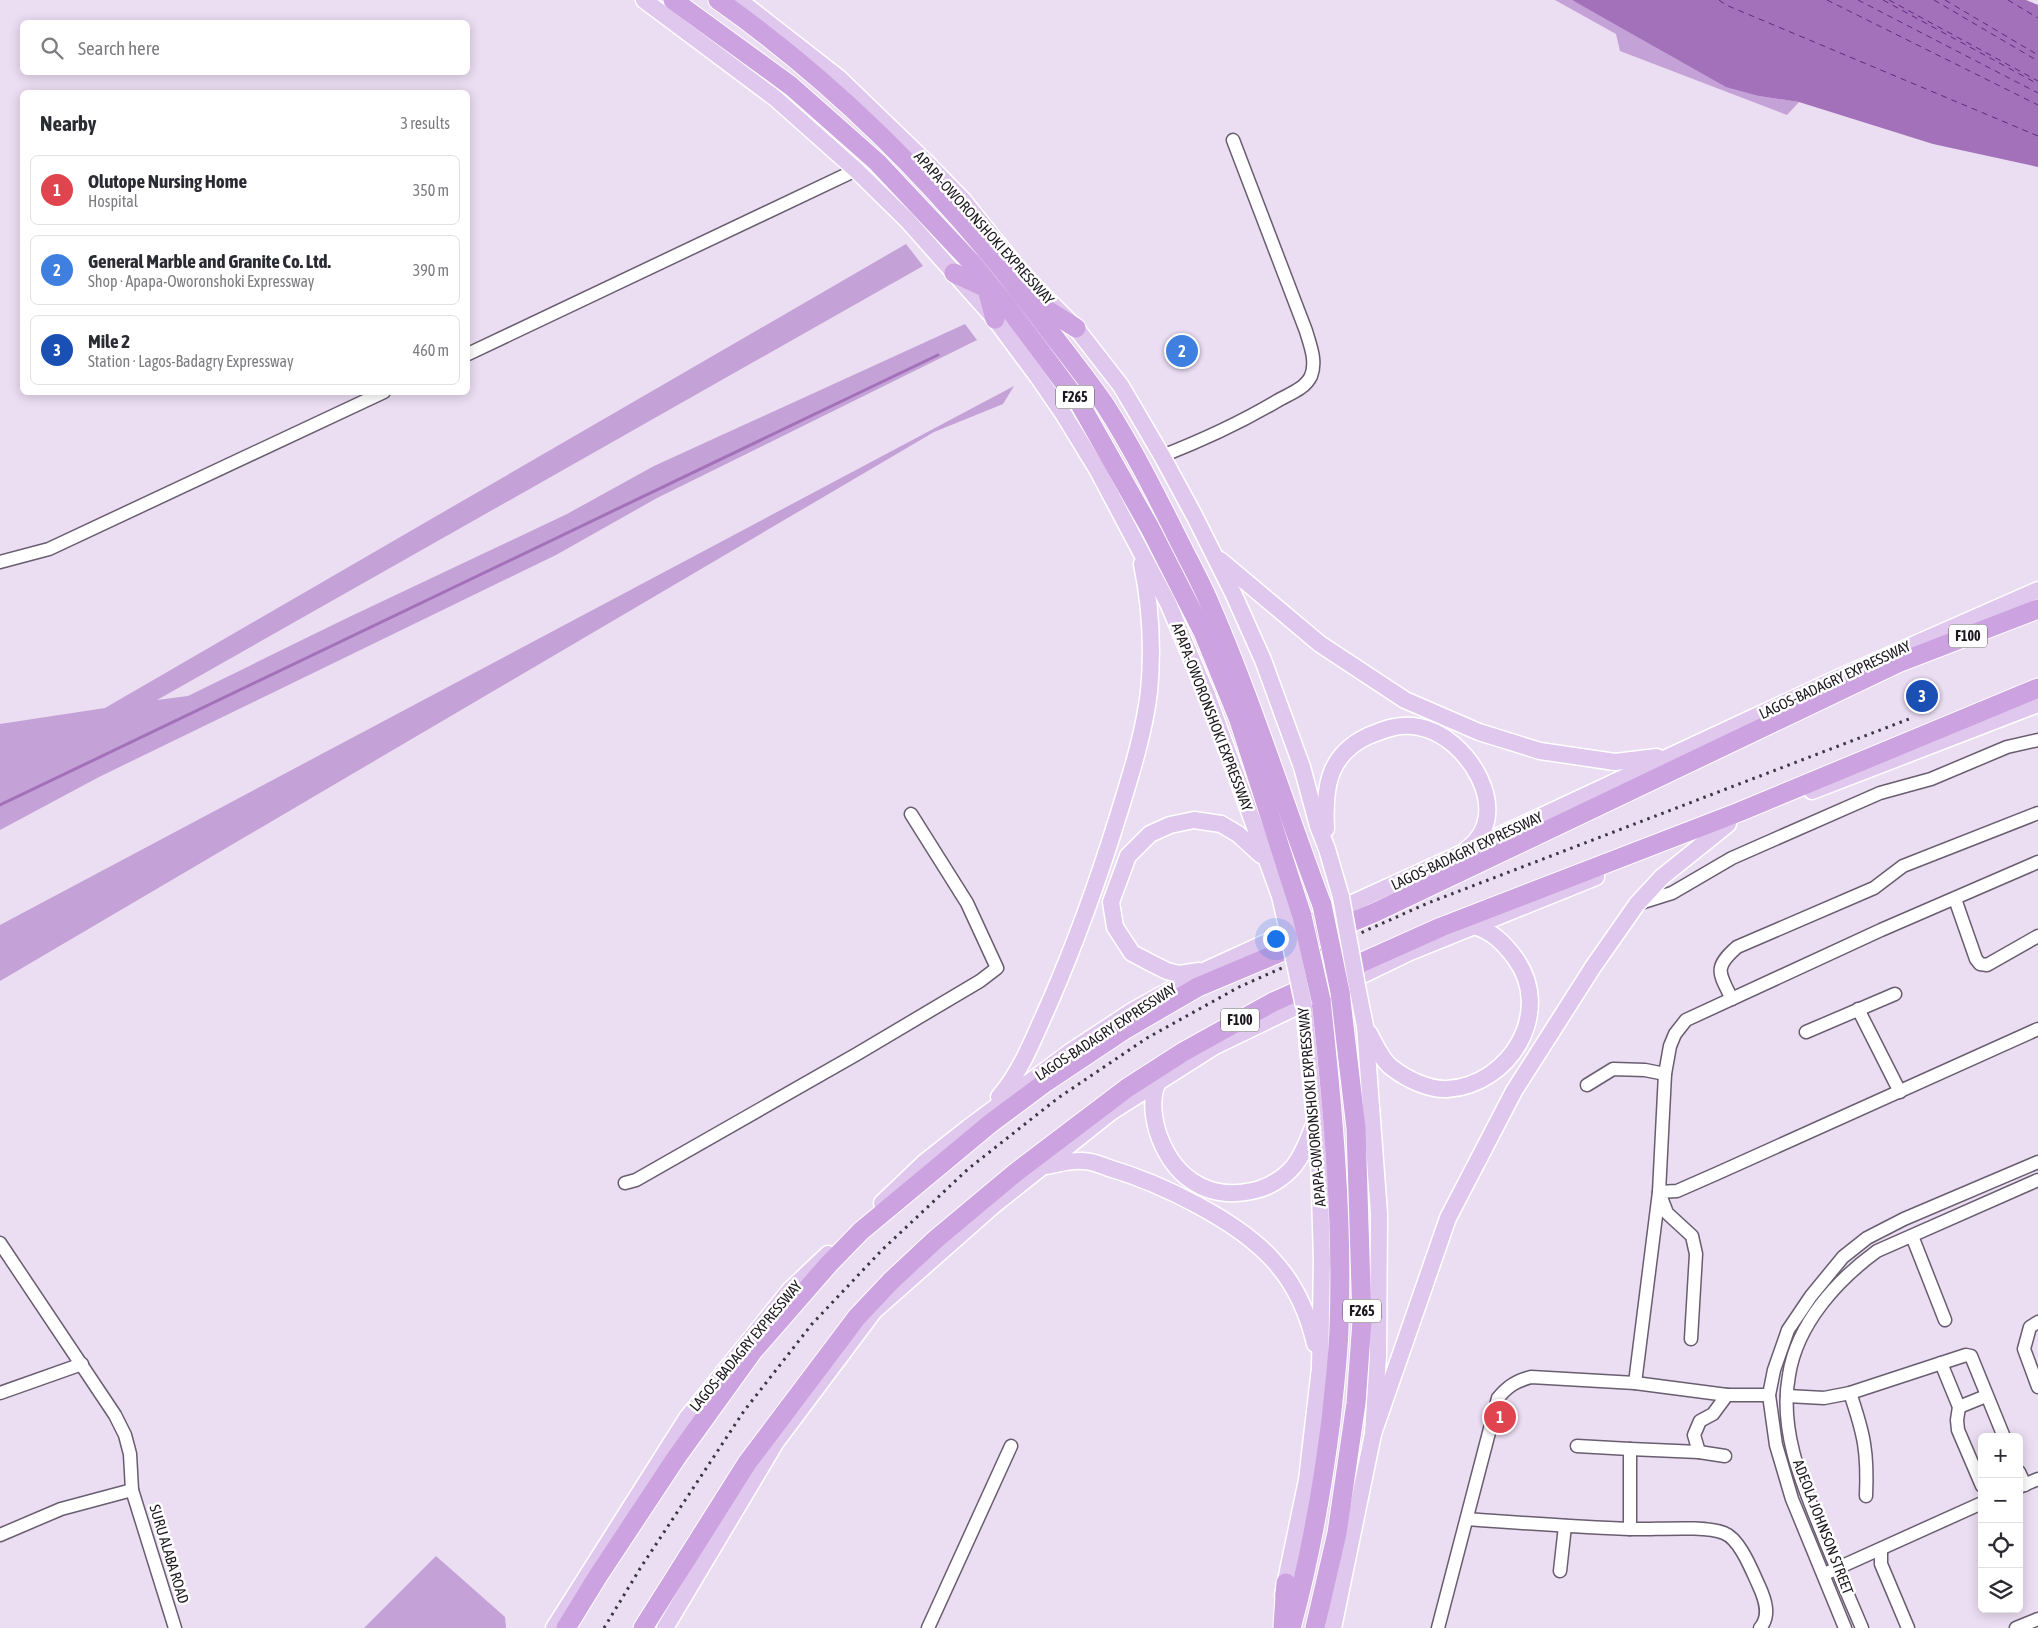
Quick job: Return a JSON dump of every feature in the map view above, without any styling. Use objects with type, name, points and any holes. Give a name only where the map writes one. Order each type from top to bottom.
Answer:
[{"type":"highway","points":[[673,0],[791,86],[852,139],[905,191],[972,263],[997,302]]},
{"type":"highway","name":"APAPA-OWORONSHOKI EXPRESSWAY","points":[[718,0],[796,60],[889,142],[1016,279],[1059,343],[1105,406],[1135,456],[1208,599],[1246,692],[1322,905],[1349,989],[1356,1128],[1362,1321],[1356,1403],[1337,1533],[1315,1628]]},
{"type":"highway","points":[[954,272],[997,302]]},
{"type":"highway","points":[[997,302],[1016,279],[1049,311],[1076,328]]},
{"type":"highway","name":"APAPA-OWORONSHOKI EXPRESSWAY","points":[[997,302],[1080,404],[1150,528],[1203,632],[1239,720],[1294,919],[1335,1128],[1340,1261],[1339,1331],[1325,1469],[1317,1523],[1294,1585]]},
{"type":"highway","points":[[1049,311],[1059,343]]},
{"type":"highway","name":"LAGOS-BADAGRY EXPRESSWAY","points":[[566,1628],[676,1458],[753,1351],[784,1315],[861,1231],[992,1123],[1046,1082],[1124,1030],[1198,987],[1376,912],[1898,663],[2038,609]]},
{"type":"highway","name":"F100","points":[[643,1628],[748,1462],[857,1317],[936,1238],[1016,1173],[1127,1088],[1183,1052],[1273,1002],[1432,931],[1739,812],[2038,688]]},
{"type":"highway","points":[[1282,1627],[1294,1585]]},
{"type":"main road","name":"APAPA-OWORONSHOKI EXPRESSWAY","points":[[644,0],[775,98],[856,170],[907,220],[954,272],[997,302],[1097,469],[1156,579],[1190,651],[1280,896],[1294,919]]},
{"type":"main road","name":"APAPA-OWORONSHOKI EXPRESSWAY","points":[[739,0],[838,78],[888,124],[963,200],[1016,279],[1076,328],[1121,386],[1162,456],[1233,593],[1263,660],[1302,767],[1318,826],[1328,849],[1340,897],[1349,989],[1365,1026],[1380,1250],[1378,1356],[1373,1434],[1333,1628]]},
{"type":"main road","points":[[968,1128],[999,1096],[1020,1069],[1068,962],[1091,900],[1132,770],[1142,733],[1149,693],[1151,619],[1142,564],[1131,534]]},
{"type":"main road","points":[[1212,553],[1328,649],[1405,700],[1479,732],[1540,752],[1615,762],[1647,760],[1684,751]]},
{"type":"main road","name":"LAGOS-BADAGRY EXPRESSWAY","points":[[554,1628],[687,1418],[790,1290],[925,1162],[1070,1052],[1134,1010],[1206,970],[1684,751],[1840,677],[2038,590]]},
{"type":"main road","points":[[664,1628],[776,1442],[874,1311],[994,1205],[1111,1112],[1215,1046],[1410,952],[1728,824],[2038,704]]},
{"type":"main road","points":[[1328,849],[1324,800],[1329,775],[1339,760],[1352,744],[1389,726],[1420,727],[1447,739],[1465,754],[1486,792],[1488,809],[1486,822],[1476,842],[1458,855]]},
{"type":"main road","points":[[1206,970],[1178,974],[1167,971],[1132,953],[1115,927],[1111,902],[1128,856],[1150,834],[1170,824],[1194,820],[1221,824],[1238,834],[1254,847],[1268,863]]},
{"type":"main road","points":[[1373,1434],[1448,1218],[1514,1091],[1593,967],[1637,904],[1667,872],[1728,824]]},
{"type":"main road","points":[[1365,1026],[1390,1067],[1430,1087],[1448,1089],[1470,1084],[1492,1072],[1513,1054],[1524,1035],[1530,1009],[1528,986],[1520,965],[1507,947],[1491,932],[1474,926]]},
{"type":"main road","name":"APAPA-OWORONSHOKI EXPRESSWAY","points":[[1294,1585],[1320,1368],[1322,1260],[1312,1003]]},
{"type":"main road","points":[[1158,1082],[1154,1098],[1154,1120],[1161,1143],[1171,1161],[1185,1176],[1198,1185],[1217,1193],[1238,1194],[1259,1190],[1278,1181],[1293,1167],[1304,1151],[1316,1120]]},
{"type":"main road","points":[[1044,1167],[1084,1161],[1137,1176],[1169,1190],[1245,1235],[1273,1259],[1294,1286],[1307,1315],[1320,1368]]},
{"type":"street","points":[[1162,456],[1213,436],[1303,386],[1314,368],[1313,354],[1306,331],[1233,140]]},
{"type":"street","points":[[470,353],[856,170]]},
{"type":"street","points":[[0,562],[49,549],[378,395]]},
{"type":"street","points":[[1637,904],[1672,893],[1732,858],[1880,793],[1931,779],[2007,747],[2038,740]]},
{"type":"street","points":[[1732,999],[1720,970],[1723,959],[1737,947],[1874,888],[1902,866],[2038,813]]},
{"type":"street","points":[[624,1183],[636,1180],[857,1054],[980,981],[996,968],[967,903],[912,814]]},
{"type":"street","points":[[1635,1383],[1659,1192],[1665,1074],[1670,1046],[1675,1034],[1686,1020],[1881,930],[2038,862]]},
{"type":"street","points":[[1955,899],[1976,959],[1980,964],[1987,965],[2038,936]]},
{"type":"street","points":[[1806,1032],[1895,994]]},
{"type":"street","points":[[1858,1009],[1900,1092]]},
{"type":"street","points":[[1659,1192],[1677,1191],[2038,1029]]},
{"type":"street","points":[[1586,1085],[1613,1069],[1645,1070],[1665,1074]]},
{"type":"street","name":"ADEOLA JOHNSON STREET","points":[[1846,1628],[1783,1474],[1776,1445],[1768,1395],[1774,1370],[1788,1330],[1811,1296],[1843,1257],[1867,1238],[1904,1219],[2038,1162]]},
{"type":"street","name":"ADEOLA JOHNSON STREET","points":[[1862,1628],[1797,1468],[1787,1418],[1787,1396],[1789,1374],[1801,1337],[1824,1302],[1854,1268],[1877,1251],[2038,1180]]},
{"type":"street","points":[[1659,1192],[1667,1213],[1692,1236],[1696,1254],[1691,1339]]},
{"type":"street","points":[[1912,1236],[1945,1320]]},
{"type":"street","name":"SURU ALABA ROAD","points":[[0,1243],[5,1262],[82,1364],[116,1414],[125,1435],[130,1454],[132,1490],[174,1625]]},
{"type":"street","points":[[2038,1322],[2030,1327],[2024,1350],[2038,1387]]},
{"type":"street","points":[[1787,1396],[1824,1398],[1850,1393],[1966,1354],[1971,1356],[2002,1433]]},
{"type":"street","points":[[1940,1363],[1959,1407],[1958,1430],[1979,1478]]},
{"type":"street","points":[[0,1393],[82,1364]]},
{"type":"street","points":[[1438,1628],[1498,1398],[1507,1387],[1517,1381],[1531,1377],[1635,1383],[1727,1395],[1768,1395]]},
{"type":"street","points":[[1850,1393],[1862,1428],[1866,1447],[1866,1496]]},
{"type":"street","points":[[1699,1452],[1694,1435],[1700,1421],[1713,1414],[1727,1395]]},
{"type":"street","points":[[1959,1407],[1986,1396]]},
{"type":"street","points":[[928,1628],[1011,1446]]},
{"type":"street","points":[[1577,1446],[1699,1452],[1725,1456]]},
{"type":"street","points":[[1630,1449],[1630,1529]]},
{"type":"street","points":[[2023,1486],[2038,1479]]},
{"type":"street","points":[[0,1536],[61,1509],[132,1490]]},
{"type":"street","points":[[1823,1574],[1978,1505]]},
{"type":"street","points":[[1466,1519],[1565,1526],[1703,1530],[1725,1533],[1739,1545],[1763,1594],[1767,1611],[1764,1623],[1760,1628]]},
{"type":"street","points":[[1560,1571],[1565,1526]]},
{"type":"street","points":[[1881,1549],[1882,1564],[1908,1628]]},
{"type":"street","points":[[2016,1628],[2038,1619]]},
{"type":"street","points":[[161,1628],[174,1625]]},
{"type":"shaded area","points":[[1555,0],[1572,0],[1759,96],[1799,102],[1787,115],[1620,51],[1616,34]]},
{"type":"shaded area","points":[[1572,0],[2026,0],[2038,5],[2038,167],[1933,144],[1799,102],[1759,96],[1726,87]]},
{"type":"shaded area","points":[[906,244],[923,266],[157,700],[188,696],[567,514],[654,466],[965,324],[977,340],[657,498],[556,555],[99,777],[0,830],[0,724],[105,708]]},
{"type":"shaded area","points":[[1014,386],[1003,404],[934,432],[0,981],[0,925]]},
{"type":"shaded area","points":[[436,1556],[505,1617],[506,1628],[364,1628]]},
{"type":"waterway","points":[[0,805],[938,355]]},
{"type":"ferry route","points":[[1719,0],[1726,5],[2038,136]]},
{"type":"ferry route","points":[[1827,0],[2038,105]]},
{"type":"ferry route","points":[[1858,0],[2038,93]]},
{"type":"ferry route","points":[[1883,0],[2038,84]]},
{"type":"ferry route","points":[[1889,0],[2038,81]]},
{"type":"ferry route","points":[[1934,0],[2038,61]]},
{"type":"ferry route","points":[[1945,0],[2038,55]]},
{"type":"ferry route","points":[[2008,0],[2038,18]]},
{"type":"railway","points":[[604,1628],[641,1567],[744,1411],[812,1324],[882,1250],[968,1169],[1058,1098],[1147,1038],[1239,987],[1428,903],[1909,719]]},
{"type":"place","name":"General Marble and Granite Co. Ltd.","points":[[1182,351]]},
{"type":"place","name":"Mile 2","points":[[1922,696]]},
{"type":"place","name":"Olutope Nursing Home","points":[[1500,1417]]}]
